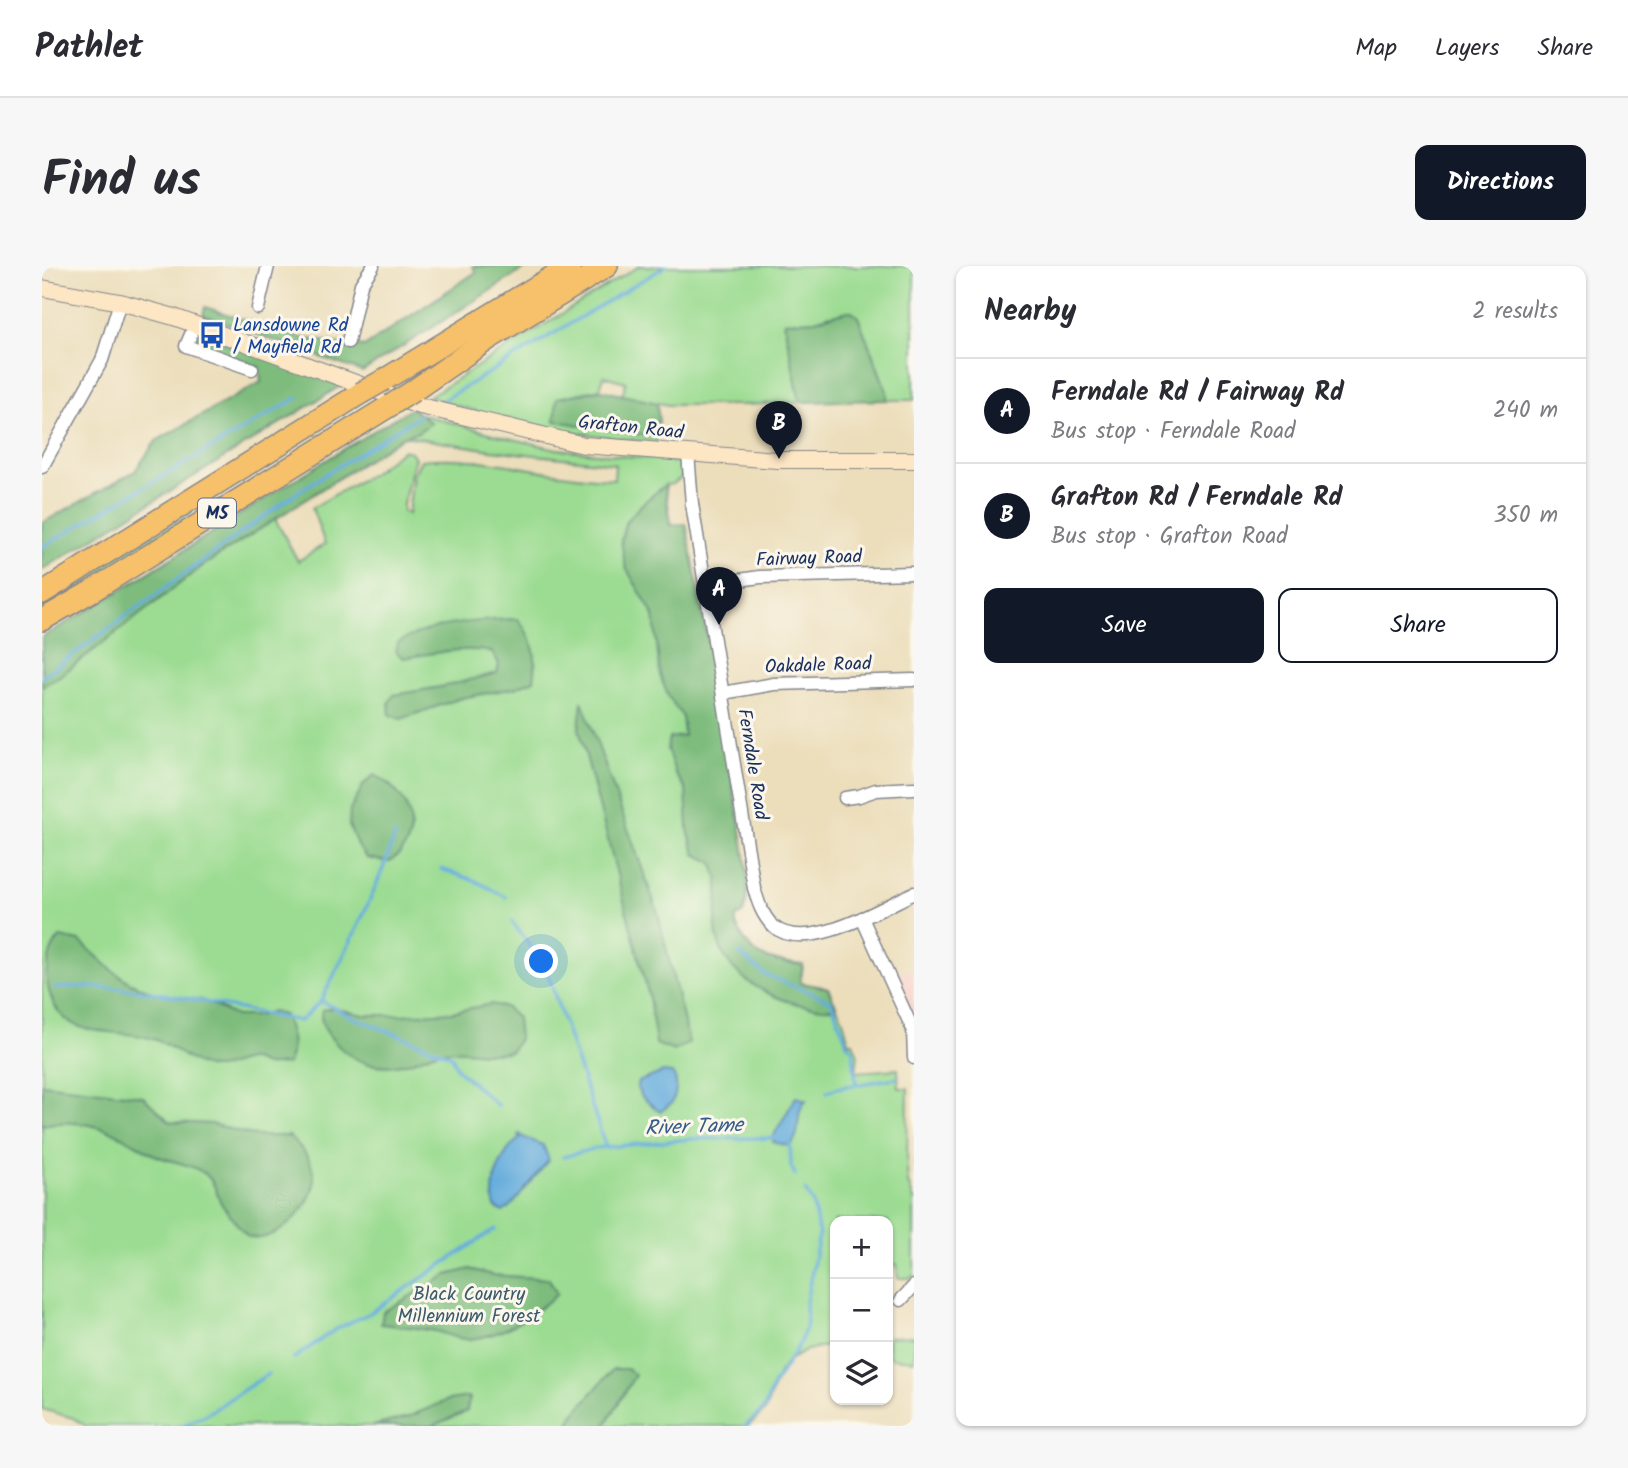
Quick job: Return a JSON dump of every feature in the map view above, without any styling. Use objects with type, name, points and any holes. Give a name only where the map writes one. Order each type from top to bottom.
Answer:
[{"type":"highway","name":"M5","points":[[42,593],[356,388],[384,380],[570,266]]},
{"type":"highway","name":"M5","points":[[42,620],[391,405],[487,340],[607,266]]},
{"type":"street","points":[[258,308],[268,266]]},
{"type":"street","points":[[348,342],[360,284],[373,266]]},
{"type":"street","name":"Grafton Road","points":[[42,288],[120,302],[195,325],[356,388],[584,445],[777,460],[914,460]]},
{"type":"street","points":[[42,467],[47,448],[102,360],[120,302]]},
{"type":"street","points":[[195,325],[186,346],[252,369]]},
{"type":"street","name":"Ferndale Road","points":[[688,453],[692,504],[754,888],[760,909],[775,927],[794,936],[815,935],[862,918],[914,893]]},
{"type":"street","name":"Fairway Road","points":[[705,585],[760,577],[914,573]]},
{"type":"street","name":"Oakdale Road","points":[[723,692],[774,684],[914,680]]},
{"type":"street","points":[[845,798],[876,789],[914,789]]},
{"type":"street","points":[[862,918],[914,1030],[914,1058]]},
{"type":"shaded area","points":[[914,967],[914,1030],[890,978]]},
{"type":"green space","points":[[472,266],[529,266],[362,372],[203,315],[205,307],[301,338],[364,347],[476,272]]},
{"type":"green space","points":[[639,266],[914,266],[914,400],[887,400],[887,392],[858,317],[830,315],[815,320],[784,322],[800,402],[668,405],[622,396],[626,382],[604,376],[600,389],[557,398],[556,421],[648,436],[649,433],[658,434],[657,442],[598,436],[541,426],[428,397]]},
{"type":"green space","points":[[848,311],[858,317],[887,392],[887,400],[800,402],[784,322],[815,320]]},
{"type":"green space","points":[[197,333],[342,385],[42,570],[42,523],[135,471],[156,441],[261,382],[259,367],[194,344]]},
{"type":"green space","points":[[601,390],[657,403],[659,423],[650,422],[649,436],[555,421],[557,398]]},
{"type":"green space","points":[[412,408],[431,423],[418,432],[404,436],[201,567],[60,676],[42,686],[42,637]]},
{"type":"green space","points":[[417,413],[557,449],[675,461],[681,464],[682,477],[673,484],[665,485],[734,921],[747,943],[760,955],[803,965],[800,983],[828,988],[843,1020],[849,1042],[853,1042],[858,1055],[856,1072],[898,1069],[899,1088],[908,1088],[907,1167],[908,1183],[914,1200],[914,1275],[911,1278],[898,1278],[897,1264],[893,1264],[893,1216],[830,1216],[830,1345],[807,1350],[788,1361],[779,1373],[765,1411],[748,1426],[86,1426],[73,1418],[42,1409],[42,686],[60,676],[201,567],[275,519],[298,561],[325,544],[312,508],[371,474],[403,450],[411,452],[415,458],[403,504],[403,511],[408,514],[413,475],[421,460],[469,460],[566,475],[614,479],[615,464],[491,450],[404,436],[418,432],[430,422]]},
{"type":"green space","points":[[665,485],[670,525],[686,524],[742,837],[747,887],[743,913],[736,917],[736,925],[746,942],[759,954],[774,960],[803,965],[800,983],[828,988],[837,1008],[820,1008],[784,1000],[750,983],[725,957],[718,941],[716,875],[712,862],[695,854],[688,830],[686,789],[676,775],[667,749],[669,738],[684,736],[682,716],[668,696],[660,675],[654,616],[626,568],[621,541],[626,521]]},
{"type":"green space","points":[[189,513],[192,519],[42,610],[42,602]]},
{"type":"green space","points":[[518,619],[533,648],[534,680],[515,688],[461,698],[401,719],[390,715],[389,702],[394,695],[497,673],[499,664],[492,652],[481,650],[447,651],[403,658],[396,652],[398,643],[440,627]]},
{"type":"green space","points":[[582,701],[657,910],[689,1043],[674,1051],[656,1044],[649,997],[579,729]]},
{"type":"green space","points":[[374,775],[397,792],[410,816],[408,841],[401,852],[389,862],[367,858],[357,845],[349,825],[350,810],[364,784]]},
{"type":"green space","points":[[60,937],[80,941],[113,971],[154,993],[202,1000],[236,1016],[257,1016],[273,1012],[284,1015],[291,1040],[288,1064],[265,1065],[247,1060],[220,1068],[207,1067],[153,1039],[87,1029],[73,1024],[62,1016],[53,1002],[47,982],[49,958]]},
{"type":"green space","points":[[491,1004],[505,1007],[517,1018],[519,1039],[511,1051],[441,1051],[410,1062],[388,1066],[367,1063],[348,1054],[329,1036],[321,1019],[322,1010],[333,1008],[364,1015],[401,1015],[452,1012]]},
{"type":"green space","points":[[42,1084],[142,1096],[170,1122],[212,1124],[255,1136],[289,1136],[310,1162],[314,1174],[312,1191],[300,1212],[281,1230],[259,1238],[248,1236],[221,1203],[210,1179],[199,1170],[154,1155],[124,1137],[101,1128],[66,1122],[42,1125]]},
{"type":"green space","name":"Black Country Millennium Forest","points":[[470,1269],[493,1275],[549,1279],[557,1294],[515,1324],[479,1338],[463,1339],[435,1331],[381,1324],[383,1312],[447,1275]]},
{"type":"green space","points":[[914,1336],[914,1360],[893,1358],[893,1337]]},
{"type":"green space","points":[[613,1369],[627,1369],[635,1375],[605,1426],[568,1426],[573,1415]]},
{"type":"green space","points":[[469,1397],[467,1411],[432,1426],[373,1426],[408,1417],[448,1400]]},
{"type":"water","points":[[663,1072],[672,1073],[676,1088],[672,1103],[660,1112],[641,1096],[637,1088],[638,1082]]},
{"type":"water","points":[[796,1097],[806,1100],[800,1111],[794,1141],[789,1146],[773,1142],[775,1133]]},
{"type":"water","points":[[520,1134],[543,1145],[549,1160],[512,1205],[503,1212],[495,1207],[495,1179],[502,1160],[520,1138]]},
{"type":"waterway","points":[[440,402],[666,266]]},
{"type":"waterway","points":[[42,547],[297,398]]},
{"type":"waterway","points":[[42,677],[302,489],[420,415]]},
{"type":"waterway","points":[[321,1001],[370,899],[395,835]]},
{"type":"waterway","points":[[441,869],[476,881],[506,897]]},
{"type":"waterway","points":[[512,922],[545,966],[606,1148]]},
{"type":"waterway","points":[[739,953],[764,974],[831,1001],[847,1043],[853,1051],[856,1084]]},
{"type":"waterway","points":[[55,988],[116,988],[147,992],[300,1021],[321,1001],[352,1017],[452,1056],[457,1069],[498,1106]]},
{"type":"waterway","name":"River Tame","points":[[827,1092],[836,1088],[897,1078]]},
{"type":"waterway","name":"River Tame","points":[[563,1157],[596,1148],[691,1139],[776,1138]]},
{"type":"waterway","points":[[790,1143],[791,1166],[795,1175]]},
{"type":"waterway","points":[[745,1426],[764,1409],[773,1386],[799,1345],[807,1324],[805,1307],[819,1235],[813,1204],[805,1190]]},
{"type":"waterway","name":"River Tame","points":[[294,1358],[336,1329],[370,1313],[495,1229]]},
{"type":"waterway","name":"River Tame","points":[[180,1426],[204,1416],[268,1374]]},
{"type":"place","name":"Lansdowne Rd / Mayfield Rd","points":[[212,335]]},
{"type":"place","name":"Grafton Rd / Ferndale Rd","points":[[779,459]]},
{"type":"place","name":"Ferndale Rd / Fairway Rd","points":[[719,625]]}]
